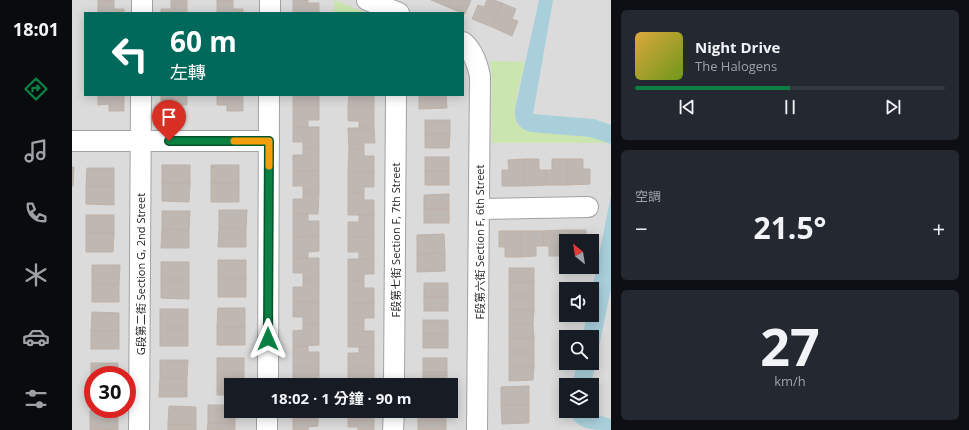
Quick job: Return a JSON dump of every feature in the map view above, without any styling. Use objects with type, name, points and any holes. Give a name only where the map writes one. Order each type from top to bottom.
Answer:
[{"type":"street","points":[[142,0],[142,12]]},
{"type":"street","points":[[270,0],[270,12]]},
{"type":"street","points":[[367,0],[395,12]]},
{"type":"street","name":"F段第六街 Section F, 6th Street","points":[[468,48],[478,65],[480,76],[477,430]]},
{"type":"street","name":"G段第二街 Section G, 2nd Street","points":[[139,430],[141,96]]},
{"type":"street","points":[[268,378],[269,96]]},
{"type":"street","name":"F段第七街 Section F, 7th Street","points":[[394,378],[396,96]]},
{"type":"street","points":[[72,141],[269,141]]},
{"type":"street","points":[[479,209],[588,207]]},
{"type":"street","points":[[267,418],[267,430]]},
{"type":"street","points":[[393,430],[394,418]]},
{"type":"shaded area","points":[[72,0],[611,0],[611,430],[72,430]]},
{"type":"green space","points":[[335,0],[364,12],[334,12]]},
{"type":"green space","points":[[490,61],[525,62],[516,102],[515,118],[517,125],[531,132],[590,137],[609,143],[492,143],[492,75]]},
{"type":"water","points":[[539,0],[553,0],[533,114],[594,119],[611,125],[611,144],[590,137],[531,132],[520,127],[516,121],[515,109]]},
{"type":"water","points":[[611,196],[611,289],[599,347],[599,330],[584,330],[585,322],[599,322],[599,282],[593,282],[595,274],[599,274],[599,255]]},
{"type":"water","points":[[575,370],[594,370],[592,378],[574,378]]},
{"type":"water","points":[[599,415],[611,419],[611,430],[585,428],[575,422],[573,418],[599,418]]},
{"type":"building","points":[[98,0],[114,0],[114,2],[98,2]]},
{"type":"building","points":[[171,0],[187,0],[187,3],[171,3]]},
{"type":"building","points":[[217,0],[233,0],[233,2],[217,2]]},
{"type":"building","points":[[293,0],[308,0],[308,3],[319,3],[319,12],[293,12]]},
{"type":"building","points":[[431,0],[451,0],[448,7]]},
{"type":"building","points":[[451,0],[471,0],[465,14],[464,12],[448,7]]},
{"type":"building","points":[[487,0],[502,3],[492,27],[472,19],[478,5],[484,7]]},
{"type":"building","points":[[98,2],[114,2],[114,9],[124,9],[124,12],[98,12]]},
{"type":"building","points":[[217,2],[233,2],[233,9],[243,9],[243,12],[217,12]]},
{"type":"building","points":[[171,3],[187,3],[187,12],[161,12],[161,9],[171,9]]},
{"type":"building","points":[[502,3],[516,9],[512,19],[518,21],[512,36],[492,27]]},
{"type":"building","points":[[98,96],[124,96],[124,111],[109,111],[109,104],[98,105]]},
{"type":"building","points":[[161,96],[187,96],[187,105],[176,105],[176,112],[161,112]]},
{"type":"building","points":[[217,96],[243,96],[243,111],[227,111],[227,105],[217,105]]},
{"type":"building","points":[[293,96],[319,96],[319,105],[293,105]]},
{"type":"building","points":[[349,96],[374,96],[374,106],[348,106]]},
{"type":"building","points":[[419,96],[446,96],[447,108],[419,109]]},
{"type":"building","points":[[293,105],[319,105],[319,120],[308,120],[308,127],[293,127]]},
{"type":"building","points":[[348,106],[374,106],[374,128],[359,128],[359,121],[348,121]]},
{"type":"building","points":[[425,120],[450,120],[450,134],[425,134]]},
{"type":"building","points":[[293,127],[319,127],[319,149],[303,148],[303,142],[293,142]]},
{"type":"building","points":[[348,128],[374,128],[375,143],[364,143],[364,150],[349,149]]},
{"type":"building","points":[[425,134],[450,134],[449,148],[425,148]]},
{"type":"building","points":[[303,148],[319,149],[319,171],[293,171],[293,155],[303,155]]},
{"type":"building","points":[[349,149],[364,150],[364,156],[374,156],[374,172],[348,172]]},
{"type":"building","points":[[425,157],[449,157],[449,171],[425,171]]},
{"type":"building","points":[[524,159],[524,186],[502,186],[502,170],[509,170],[508,160]]},
{"type":"building","points":[[524,159],[539,159],[539,170],[546,170],[546,185],[524,186]]},
{"type":"building","points":[[552,159],[567,159],[568,185],[546,185],[546,170],[552,170]]},
{"type":"building","points":[[567,159],[583,159],[583,169],[590,169],[590,184],[568,185]]},
{"type":"building","points":[[162,165],[190,165],[190,183],[162,183]]},
{"type":"building","points":[[211,165],[239,165],[239,184],[211,183]]},
{"type":"building","points":[[72,167],[74,167],[73,186],[72,186]]},
{"type":"building","points":[[87,168],[114,168],[114,186],[86,186]]},
{"type":"building","points":[[293,171],[319,171],[319,192],[303,192],[303,186],[293,186]]},
{"type":"building","points":[[425,171],[449,171],[449,185],[425,185]]},
{"type":"building","points":[[348,172],[374,172],[374,187],[364,187],[364,193],[348,193]]},
{"type":"building","points":[[162,183],[190,183],[189,202],[162,201]]},
{"type":"building","points":[[211,183],[239,184],[239,202],[211,202]]},
{"type":"building","points":[[86,186],[114,186],[114,205],[86,204]]},
{"type":"building","points":[[303,192],[319,192],[318,214],[293,214],[293,199],[303,199]]},
{"type":"building","points":[[348,193],[364,193],[364,200],[374,200],[374,215],[348,215]]},
{"type":"building","points":[[449,194],[449,209],[424,209],[424,195]]},
{"type":"building","points":[[424,209],[449,209],[449,223],[424,223]]},
{"type":"building","points":[[219,210],[247,210],[246,229],[219,228]]},
{"type":"building","points":[[162,211],[190,211],[189,230],[162,229]]},
{"type":"building","points":[[293,214],[308,214],[308,221],[319,221],[319,236],[293,237]]},
{"type":"building","points":[[86,215],[114,215],[114,233],[86,233]]},
{"type":"building","points":[[359,215],[374,215],[374,237],[348,237],[348,222],[359,222]]},
{"type":"building","points":[[219,228],[246,229],[246,247],[218,247]]},
{"type":"building","points":[[162,229],[189,230],[189,248],[161,248]]},
{"type":"building","points":[[564,230],[564,234],[559,234],[559,256],[549,256],[549,246],[543,246],[543,231]]},
{"type":"building","points":[[564,230],[586,230],[586,234],[564,234]]},
{"type":"building","points":[[499,231],[520,231],[521,257],[505,257],[505,247],[499,247]]},
{"type":"building","points":[[520,231],[543,231],[543,246],[536,246],[536,256],[521,257]]},
{"type":"building","points":[[86,233],[114,233],[113,252],[86,252]]},
{"type":"building","points":[[444,234],[445,253],[417,254],[417,235]]},
{"type":"building","points":[[319,236],[319,251],[308,252],[308,258],[293,258],[293,237]]},
{"type":"building","points":[[348,237],[374,237],[374,259],[359,259],[359,252],[348,252]]},
{"type":"building","points":[[445,253],[445,271],[417,272],[417,254]]},
{"type":"building","points":[[293,258],[319,258],[319,280],[303,280],[303,273],[293,273]]},
{"type":"building","points":[[348,259],[374,259],[374,274],[364,274],[364,281],[348,281]]},
{"type":"building","points":[[218,260],[246,260],[246,279],[218,278]]},
{"type":"building","points":[[161,262],[189,262],[189,280],[161,280]]},
{"type":"building","points":[[92,265],[120,265],[119,284],[92,284]]},
{"type":"building","points":[[509,268],[534,268],[534,282],[509,282]]},
{"type":"building","points":[[218,278],[246,279],[246,297],[218,297]]},
{"type":"building","points":[[161,280],[189,280],[189,299],[161,298]]},
{"type":"building","points":[[303,280],[319,280],[319,302],[293,302],[293,287],[303,287]]},
{"type":"building","points":[[348,281],[364,281],[364,288],[374,288],[374,303],[348,303]]},
{"type":"building","points":[[509,282],[534,282],[534,296],[509,296]]},
{"type":"building","points":[[424,283],[448,283],[448,297],[424,297]]},
{"type":"building","points":[[92,284],[119,284],[119,302],[92,302]]},
{"type":"building","points":[[509,296],[534,296],[534,310],[509,310]]},
{"type":"building","points":[[424,297],[448,297],[448,311],[424,311]]},
{"type":"building","points":[[293,302],[319,302],[319,324],[303,324],[303,317],[293,317]]},
{"type":"building","points":[[348,303],[374,303],[374,318],[364,318],[364,324],[348,325]]},
{"type":"building","points":[[218,308],[245,308],[245,327],[217,327]]},
{"type":"building","points":[[160,309],[188,309],[188,328],[160,328]]},
{"type":"building","points":[[509,310],[534,310],[533,324],[509,324]]},
{"type":"building","points":[[92,312],[119,313],[119,331],[91,331]]},
{"type":"building","points":[[423,320],[448,320],[448,334],[423,334]]},
{"type":"building","points":[[303,324],[319,324],[319,345],[293,346],[293,331],[303,330]]},
{"type":"building","points":[[364,324],[364,331],[374,331],[374,347],[348,347],[348,325]]},
{"type":"building","points":[[509,324],[533,324],[534,338],[509,338]]},
{"type":"building","points":[[217,327],[245,327],[245,345],[217,345]]},
{"type":"building","points":[[160,328],[188,328],[188,346],[160,346]]},
{"type":"building","points":[[91,331],[119,331],[119,349],[91,349]]},
{"type":"building","points":[[423,334],[448,334],[448,348],[423,348]]},
{"type":"building","points":[[509,338],[534,338],[534,352],[509,352]]},
{"type":"building","points":[[293,346],[308,346],[308,352],[319,352],[319,368],[293,368]]},
{"type":"building","points":[[359,347],[374,347],[374,368],[348,368],[348,353],[359,353]]},
{"type":"building","points":[[509,352],[534,352],[534,367],[509,366]]},
{"type":"building","points":[[217,358],[244,358],[244,377],[217,377]]},
{"type":"building","points":[[423,358],[447,358],[447,372],[423,372]]},
{"type":"building","points":[[160,360],[188,360],[187,378],[160,378]]},
{"type":"building","points":[[91,363],[118,363],[118,366],[91,366]]},
{"type":"building","points":[[509,366],[534,367],[533,380],[509,381]]},
{"type":"building","points":[[293,368],[319,368],[319,378],[293,378]]},
{"type":"building","points":[[348,368],[374,368],[374,378],[348,378]]},
{"type":"building","points":[[423,372],[447,372],[447,378],[423,378]]},
{"type":"building","points":[[217,377],[244,377],[224,378],[224,395],[217,395]]},
{"type":"building","points":[[160,378],[187,378],[187,397],[159,397]]},
{"type":"building","points":[[529,386],[529,405],[501,405],[501,387]]},
{"type":"building","points":[[208,405],[224,405],[224,418],[235,418],[235,424],[208,423]]},
{"type":"building","points":[[501,405],[529,405],[529,423],[502,424]]},
{"type":"building","points":[[169,406],[196,407],[196,425],[168,425]]},
{"type":"building","points":[[90,418],[118,418],[118,429],[90,428]]},
{"type":"building","points":[[293,418],[318,418],[318,426],[308,427],[308,430],[293,430]]},
{"type":"building","points":[[348,418],[374,418],[374,430],[358,430],[358,427],[348,427]]},
{"type":"building","points":[[418,418],[446,418],[446,430],[418,430]]},
{"type":"building","points":[[208,423],[235,424],[235,430],[207,430]]},
{"type":"building","points":[[168,425],[196,425],[196,430],[168,430]]},
{"type":"building","points":[[90,428],[118,429],[118,430],[90,430]]},
{"type":"slow traffic","points":[[234,141],[269,141],[269,166]]},
{"type":"route","points":[[169,141],[269,141],[268,339]]}]
